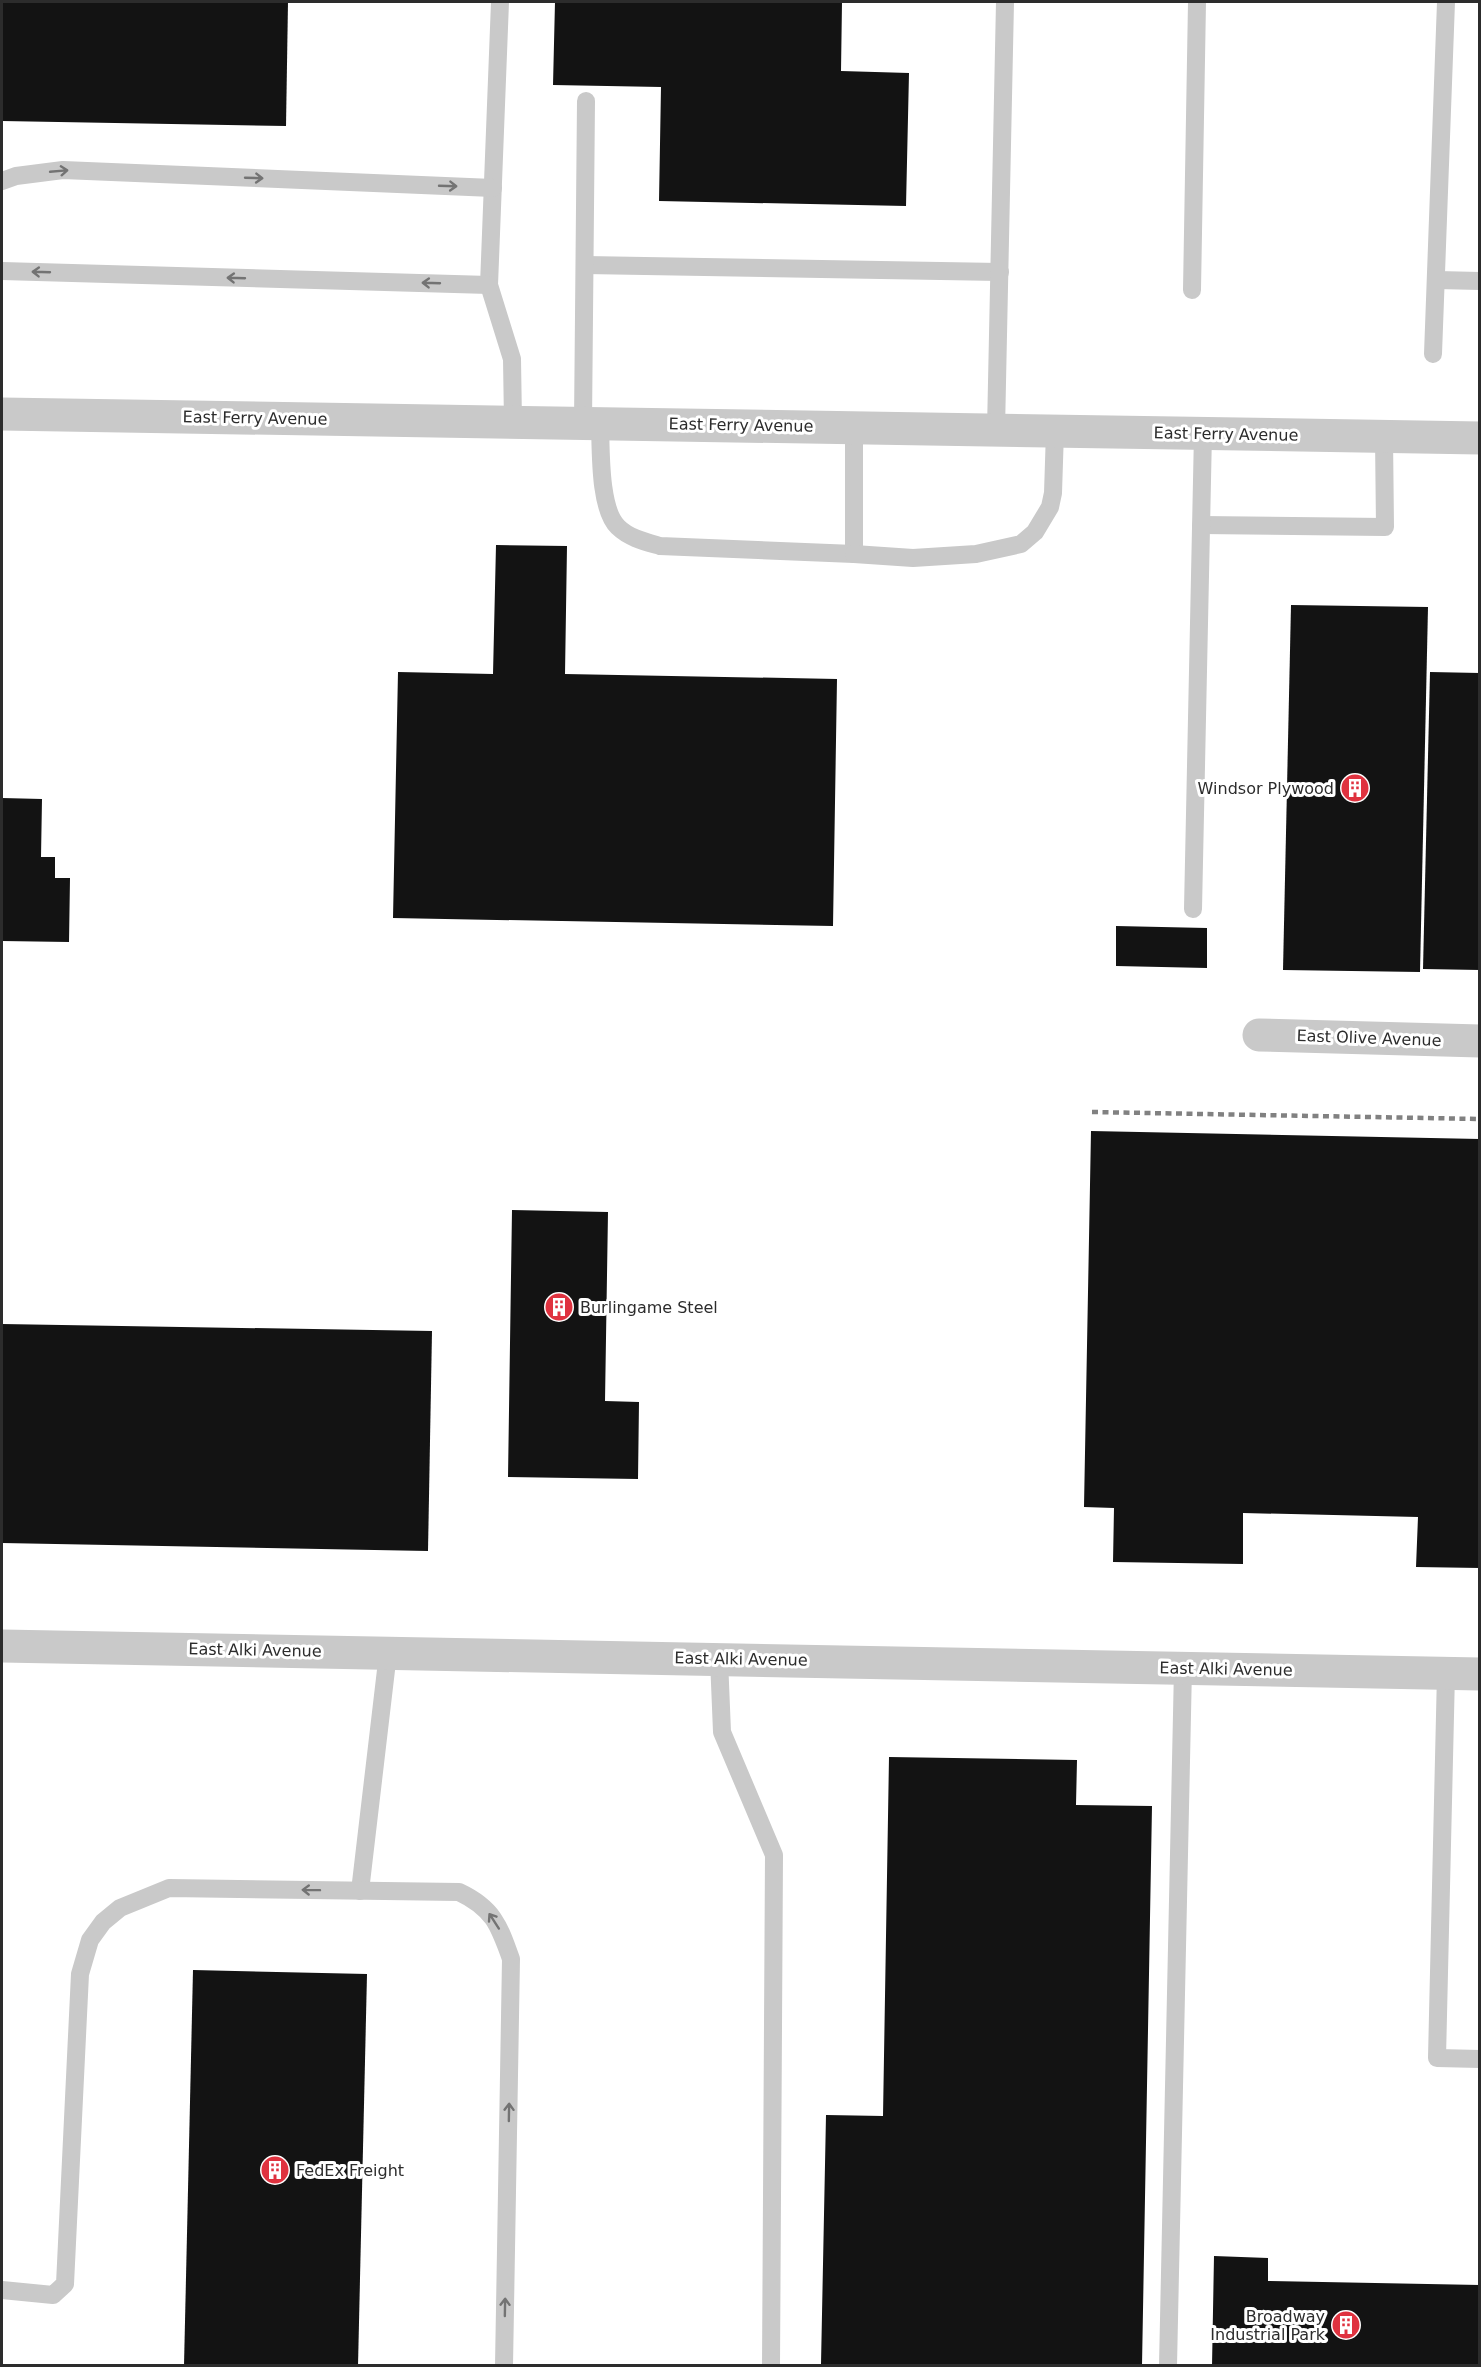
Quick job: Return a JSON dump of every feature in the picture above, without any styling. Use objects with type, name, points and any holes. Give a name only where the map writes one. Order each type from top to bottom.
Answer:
[{"type":"street","name":"East Ferry Avenue","points":[[2,414],[1479,438]]},
{"type":"street","name":"East Olive Avenue","points":[[1259,1035],[1479,1041]]},
{"type":"street","name":"East Alki Avenue","points":[[2,1646],[1479,1674]]},
{"type":"lane","points":[[500,2],[489,285],[512,359],[513,422]]},
{"type":"lane","points":[[996,430],[1005,2]]},
{"type":"lane","points":[[1192,290],[1197,2]]},
{"type":"lane","points":[[1433,354],[1446,2]]},
{"type":"lane","points":[[586,101],[585,265],[592,423],[603,487],[617,527],[637,540],[660,546],[913,558],[976,554],[1021,544],[1035,532],[1050,507],[1053,493],[1055,431]]},
{"type":"lane","points":[[2,181],[16,176],[63,170],[493,188]]},
{"type":"lane","points":[[585,265],[1000,272]]},
{"type":"lane","points":[[2,271],[489,285]]},
{"type":"lane","points":[[1437,280],[1479,281]]},
{"type":"lane","points":[[854,427],[854,554]]},
{"type":"lane","points":[[1193,909],[1203,433]]},
{"type":"lane","points":[[1201,525],[1385,527],[1384,436]]},
{"type":"lane","points":[[360,1891],[388,1653]]},
{"type":"lane","points":[[719,1659],[722,1732],[774,1855],[771,2366]]},
{"type":"lane","points":[[1168,2366],[1183,1668]]},
{"type":"lane","points":[[1446,1673],[1437,2058],[1479,2059]]},
{"type":"lane","points":[[2,2290],[53,2295],[65,2284],[80,1974],[90,1940],[103,1922],[120,1908],[169,1888],[459,1892],[478,1901],[492,1916],[502,1934],[511,1959],[504,2366]]},
{"type":"building","points":[[2,2],[288,2],[286,126],[2,121]]},
{"type":"building","points":[[555,2],[842,2],[841,71],[909,73],[906,206],[659,201],[661,87],[553,85]]},
{"type":"building","points":[[496,545],[567,546],[565,674],[837,679],[833,926],[393,918],[398,672],[493,674]]},
{"type":"building","name":"Windsor Plywood","points":[[1291,605],[1428,607],[1420,972],[1283,970]]},
{"type":"building","points":[[1430,672],[1480,673],[1480,970],[1423,969]]},
{"type":"building","points":[[2,798],[42,799],[41,857],[55,857],[55,878],[70,878],[69,942],[2,941]]},
{"type":"building","points":[[1116,926],[1207,928],[1207,968],[1116,966]]},
{"type":"building","points":[[1091,1131],[1480,1139],[1480,1568],[1416,1567],[1418,1517],[1243,1513],[1243,1564],[1113,1562],[1114,1508],[1084,1507]]},
{"type":"building","name":"Burlingame Steel","points":[[512,1210],[608,1212],[605,1401],[639,1402],[638,1479],[508,1477]]},
{"type":"building","points":[[2,1324],[432,1331],[428,1551],[2,1543]]},
{"type":"building","points":[[889,1757],[1077,1760],[1076,1805],[1152,1806],[1142,2366],[821,2364],[826,2115],[883,2116]]},
{"type":"building","name":"FedEx Freight","points":[[193,1970],[367,1974],[358,2366],[184,2366]]},
{"type":"building","name":"Broadway Industrial Park","points":[[1214,2256],[1268,2258],[1268,2281],[1480,2285],[1480,2366],[1212,2366]]},
{"type":"railway","points":[[1092,1112],[1480,1119]]},
{"type":"place","name":"Windsor Plywood","points":[[1355,788]]},
{"type":"place","name":"Burlingame Steel","points":[[559,1307]]},
{"type":"place","name":"FedEx Freight","points":[[275,2170]]},
{"type":"place","name":"Broadway Industrial Park","points":[[1346,2325]]}]
